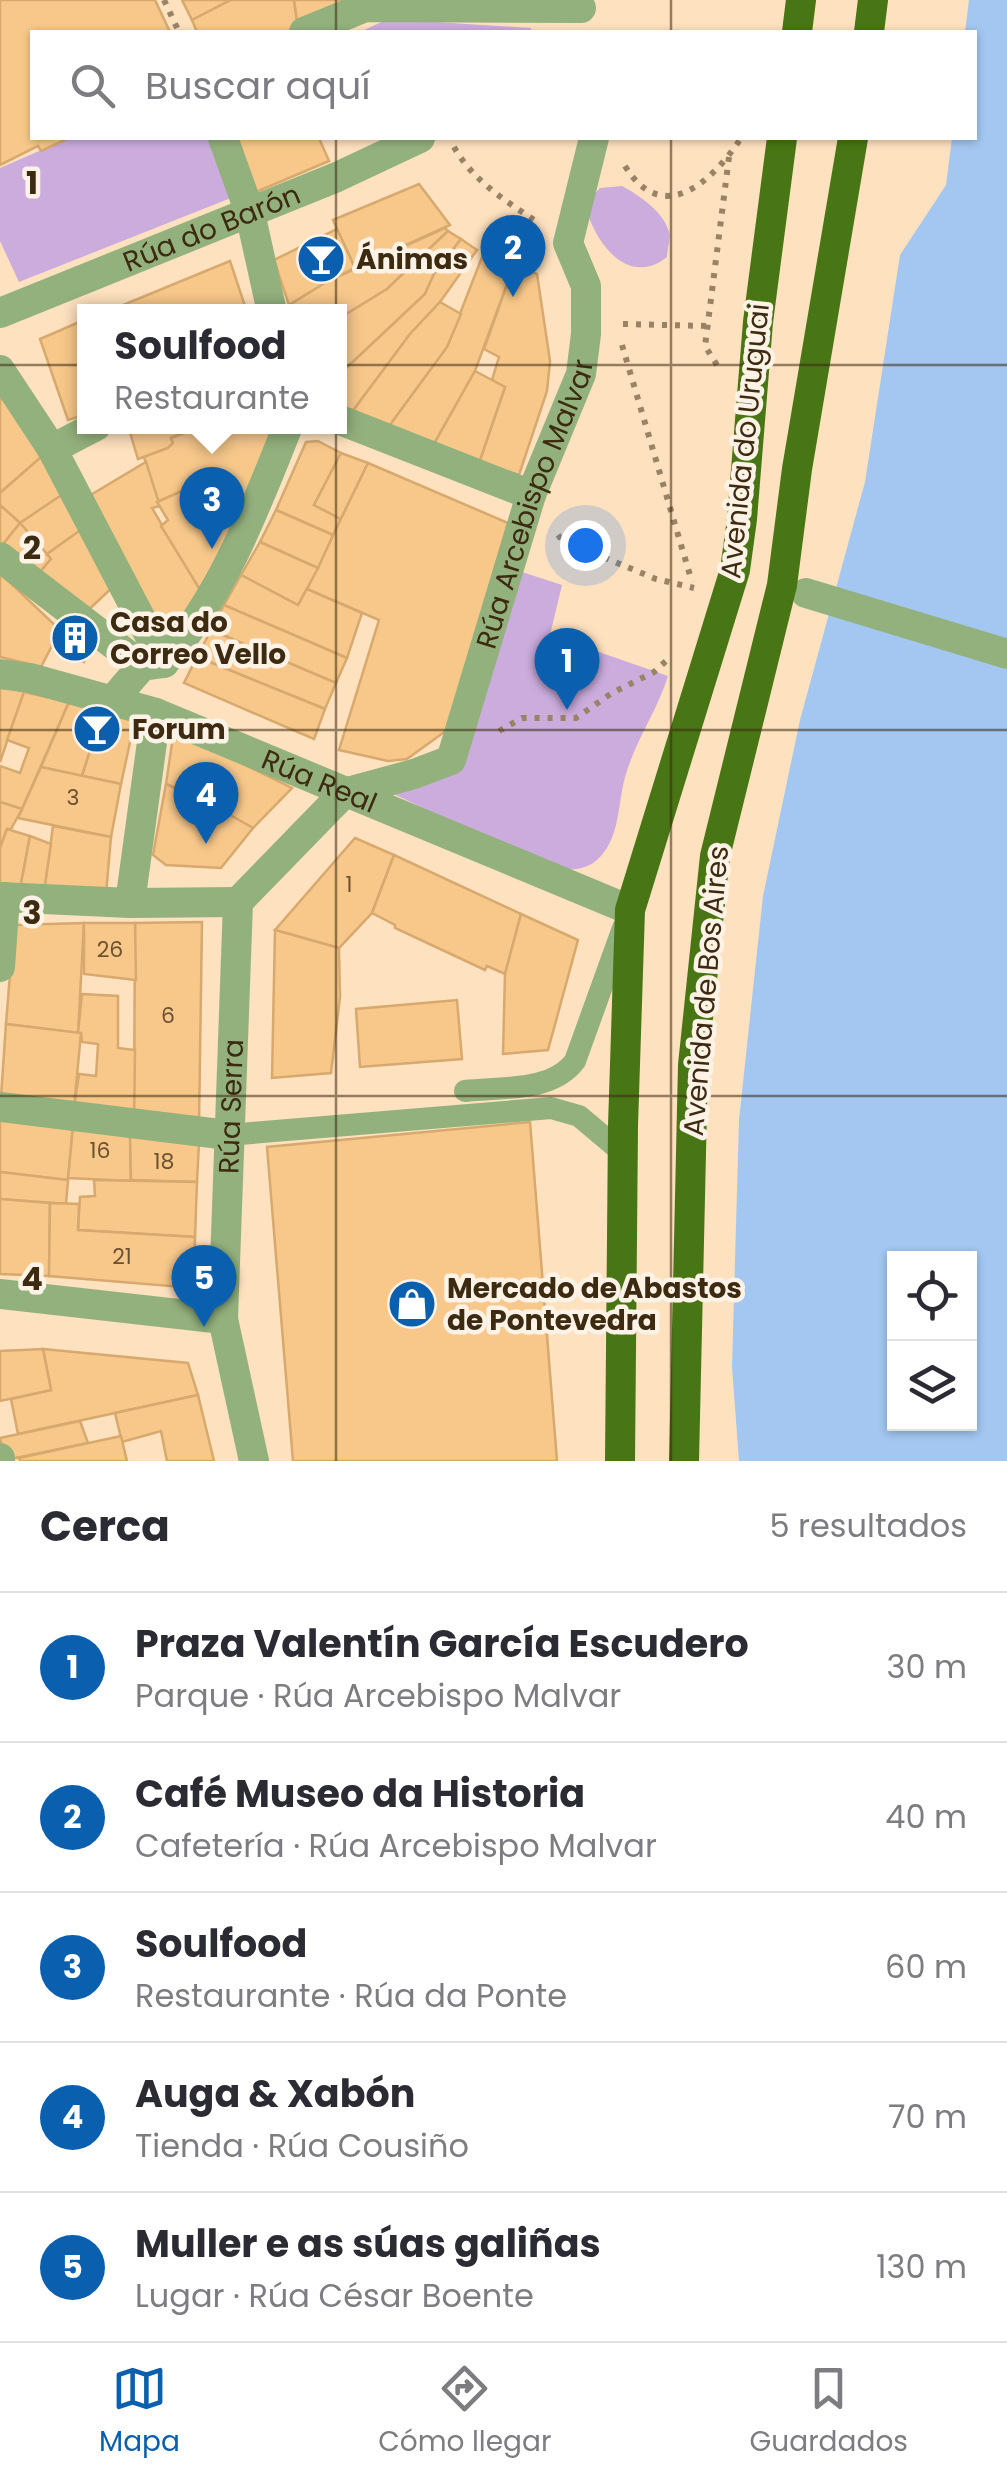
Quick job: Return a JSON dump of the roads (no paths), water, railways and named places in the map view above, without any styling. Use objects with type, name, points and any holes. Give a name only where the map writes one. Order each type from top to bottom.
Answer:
[{"type":"highway","points":[[796,30],[801,0]]},
{"type":"highway","points":[[869,30],[874,0]]},
{"type":"highway","name":"Avenida do Uruguai","points":[[630,910],[735,570],[758,322],[782,140]]},
{"type":"highway","name":"Avenida do Uruguai","points":[[797,469],[853,140]]},
{"type":"highway","name":"Avenida de Bos Aires","points":[[684,1461],[693,1065],[715,856],[782,585],[797,469]]},
{"type":"highway","points":[[620,1461],[630,910]]},
{"type":"street","points":[[309,30],[365,6],[583,13]]},
{"type":"street","points":[[224,140],[250,213],[270,304]]},
{"type":"street","name":"Rúa do Barón","points":[[0,313],[250,213],[415,140]]},
{"type":"street","name":"Rúa Arcebispo Malvar","points":[[344,792],[451,760],[530,495],[581,374],[586,286],[568,243],[607,146]]},
{"type":"street","points":[[0,370],[52,449],[153,665]]},
{"type":"street","points":[[347,423],[530,495]]},
{"type":"street","points":[[52,449],[81,434]]},
{"type":"street","points":[[112,701],[184,640],[237,554],[285,434]]},
{"type":"street","points":[[0,558],[153,665]]},
{"type":"street","points":[[820,598],[1007,654]]},
{"type":"street","name":"Rúa Real","points":[[0,674],[30,678],[156,713],[630,910]]},
{"type":"street","points":[[130,902],[156,713]]},
{"type":"street","points":[[0,968],[3,897],[238,902],[344,792]]},
{"type":"street","name":"Rúa Serra","points":[[238,902],[223,1319],[254,1461]]},
{"type":"street","points":[[0,1106],[228,1135]]},
{"type":"street","points":[[0,1294],[223,1319]]},
{"type":"lane","points":[[465,1091],[553,1082],[566,1073],[575,1061],[630,910]]},
{"type":"lane","points":[[228,1135],[551,1108],[579,1116],[623,1153]]},
{"type":"water","points":[[969,0],[1007,0],[1007,1461],[739,1461],[732,1367],[739,1120],[763,896],[800,720],[865,482],[900,255],[946,185],[952,140],[977,140],[977,30],[965,30]]},
{"type":"place","name":"Ánimas","points":[[321,259]]},
{"type":"place","name":"Café Museo da Historia","points":[[513,297]]},
{"type":"place","name":"Soulfood","points":[[212,549]]},
{"type":"place","name":"Casa do Correo Vello","points":[[75,638]]},
{"type":"place","name":"Praza Valentín García Escudero","points":[[567,710]]},
{"type":"place","name":"Forum","points":[[97,729]]},
{"type":"place","name":"Auga & Xabón","points":[[206,844]]},
{"type":"place","name":"Mercado de Abastos de Pontevedra","points":[[412,1304]]},
{"type":"place","name":"Muller e as súas galiñas","points":[[204,1327]]}]
